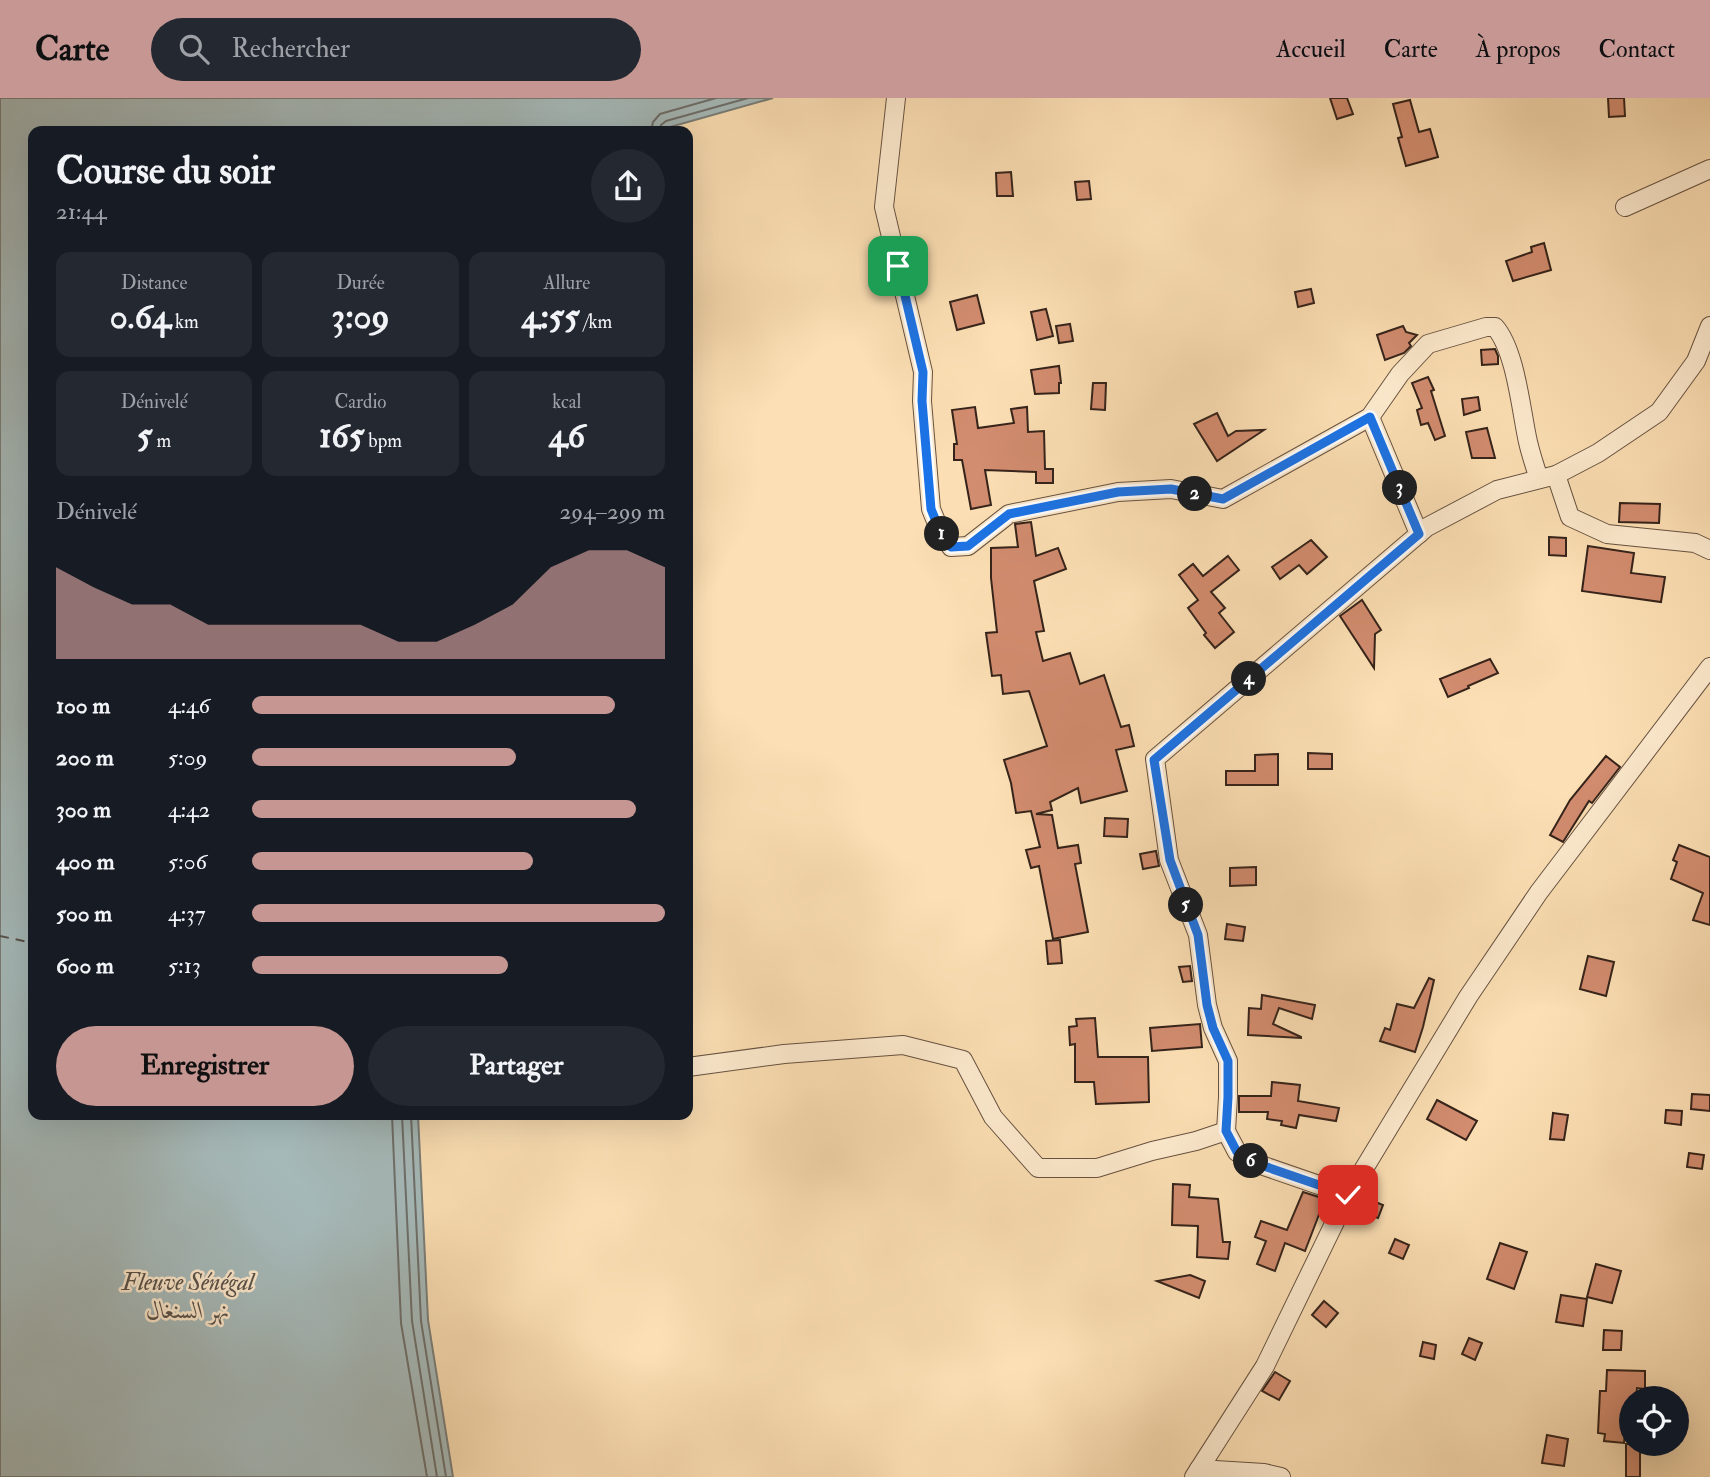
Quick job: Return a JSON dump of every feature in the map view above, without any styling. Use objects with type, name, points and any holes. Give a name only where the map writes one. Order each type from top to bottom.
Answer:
[{"type":"street","points":[[896,98],[884,207],[923,372],[922,401],[931,509],[940,531],[951,547],[968,546],[1009,514],[1118,492],[1171,489],[1223,499],[1370,417],[1400,374],[1428,344],[1486,327],[1495,327],[1502,335],[1516,379],[1528,444],[1570,517],[1607,534],[1695,543],[1710,550]]},
{"type":"street","points":[[1625,207],[1710,169]]},
{"type":"street","points":[[1348,1195],[1255,1163],[1237,1152],[1226,1131],[1228,1061],[1213,1028],[1207,1005],[1198,935],[1170,860],[1154,760],[1427,527],[1497,490],[1547,477],[1598,453],[1659,412],[1696,361],[1710,327]]},
{"type":"street","points":[[1370,417],[1419,534]]},
{"type":"street","points":[[1196,1473],[1265,1366],[1348,1195],[1468,997],[1539,892],[1710,667]]},
{"type":"street","points":[[693,1066],[784,1054],[903,1045],[963,1060],[993,1117],[1038,1168],[1097,1168],[1226,1131]]},
{"type":"street","points":[[1196,1473],[1265,1473],[1281,1477]]},
{"type":"water","name":"Fleuve Sénégal نهر السنغال","points":[[0,98],[773,98],[674,126],[28,126],[28,1120],[418,1120],[428,1320],[453,1477],[0,1477]]},
{"type":"building","points":[[1330,98],[1347,98],[1353,114],[1337,119]]},
{"type":"building","points":[[1608,98],[1624,98],[1625,116],[1609,117]]},
{"type":"building","points":[[1410,100],[1419,132],[1430,129],[1438,157],[1406,166],[1393,104]]},
{"type":"building","points":[[1011,172],[1013,196],[997,196],[996,173]]},
{"type":"building","points":[[1089,181],[1091,199],[1077,200],[1075,182]]},
{"type":"building","points":[[1544,243],[1551,270],[1513,281],[1506,261],[1532,252],[1531,247]]},
{"type":"building","points":[[1311,289],[1314,303],[1298,307],[1295,292]]},
{"type":"building","points":[[977,295],[984,323],[957,330],[950,302]]},
{"type":"building","points":[[1046,309],[1053,336],[1037,340],[1031,312]]},
{"type":"building","points":[[1070,324],[1073,341],[1059,343],[1056,326]]},
{"type":"building","points":[[1403,326],[1406,332],[1417,335],[1404,353],[1385,360],[1377,335]]},
{"type":"building","points":[[1495,349],[1498,364],[1482,365],[1481,350]]},
{"type":"building","points":[[1059,366],[1059,393],[1035,394],[1031,370]]},
{"type":"building","points":[[1428,377],[1434,390],[1431,391],[1445,436],[1435,440],[1428,423],[1421,425],[1417,410],[1422,408],[1412,383]]},
{"type":"building","points":[[1093,383],[1106,383],[1105,410],[1091,409]]},
{"type":"building","points":[[1478,397],[1480,410],[1464,415],[1462,399]]},
{"type":"building","points":[[975,407],[978,428],[1014,423],[1011,409],[1027,407],[1028,432],[1044,431],[1045,469],[1053,469],[1053,483],[1036,483],[1036,472],[985,470],[991,505],[971,509],[962,460],[954,460],[954,444],[957,444],[952,410]]},
{"type":"building","points":[[1217,413],[1228,436],[1236,431],[1264,430],[1217,461],[1194,424]]},
{"type":"building","points":[[1487,428],[1495,458],[1472,458],[1466,432]]},
{"type":"building","points":[[1620,503],[1660,504],[1659,523],[1619,522]]},
{"type":"building","points":[[1031,522],[1036,556],[1058,548],[1066,569],[1034,581],[1044,631],[1036,632],[1043,661],[1070,653],[1080,684],[1104,675],[1121,727],[1129,725],[1134,746],[1116,750],[1127,791],[1081,803],[1078,788],[1050,802],[1052,810],[1036,814],[1052,815],[1058,848],[1078,845],[1081,863],[1075,864],[1088,932],[1053,939],[1039,866],[1031,868],[1026,850],[1040,847],[1031,811],[1016,813],[1004,760],[1047,746],[1029,691],[1003,694],[1001,675],[992,676],[986,633],[997,632],[991,578],[991,548],[1018,547],[1015,524]]},
{"type":"building","points":[[1549,537],[1566,538],[1566,556],[1549,555]]},
{"type":"building","points":[[1311,540],[1327,557],[1307,574],[1299,565],[1280,579],[1272,567]]},
{"type":"building","points":[[1588,546],[1634,553],[1631,573],[1665,577],[1661,602],[1582,591]]},
{"type":"building","points":[[1228,556],[1239,570],[1211,592],[1225,608],[1219,613],[1234,632],[1215,648],[1188,608],[1198,600],[1179,575],[1193,564],[1203,576]]},
{"type":"building","points":[[1362,600],[1381,630],[1375,634],[1374,668],[1340,616]]},
{"type":"building","points":[[1490,659],[1498,673],[1448,697],[1440,679]]},
{"type":"building","points":[[1308,753],[1332,754],[1332,769],[1308,769]]},
{"type":"building","points":[[1278,754],[1278,785],[1226,785],[1226,771],[1255,771],[1255,755]]},
{"type":"building","points":[[1606,756],[1620,767],[1592,803],[1589,801],[1563,842],[1550,835],[1570,800]]},
{"type":"building","points":[[1105,818],[1128,819],[1127,837],[1104,836]]},
{"type":"building","points":[[1679,845],[1710,857],[1710,925],[1693,920],[1703,893],[1671,879],[1677,862],[1673,860]]},
{"type":"building","points":[[1156,851],[1159,866],[1143,869],[1140,854]]},
{"type":"building","points":[[1256,867],[1256,885],[1230,886],[1230,868]]},
{"type":"building","points":[[1227,924],[1245,927],[1243,941],[1225,939]]},
{"type":"building","points":[[1060,940],[1062,963],[1048,964],[1046,941]]},
{"type":"building","points":[[1588,956],[1614,962],[1606,996],[1580,989]]},
{"type":"building","points":[[1190,966],[1192,981],[1183,982],[1179,967]]},
{"type":"building","points":[[1429,978],[1434,980],[1415,1052],[1380,1041],[1385,1028],[1390,1030],[1397,1004],[1414,1008]]},
{"type":"building","points":[[1262,995],[1315,1005],[1312,1019],[1279,1008],[1273,1024],[1301,1038],[1248,1035],[1249,1008],[1261,1009]]},
{"type":"building","points":[[1095,1018],[1098,1057],[1148,1057],[1149,1102],[1096,1104],[1094,1082],[1075,1082],[1075,1044],[1070,1045],[1069,1027],[1077,1026],[1076,1019]]},
{"type":"building","points":[[1200,1024],[1202,1047],[1152,1051],[1150,1028]]},
{"type":"building","points":[[1272,1082],[1300,1085],[1298,1101],[1339,1108],[1336,1121],[1299,1115],[1296,1128],[1281,1125],[1282,1121],[1267,1119],[1268,1112],[1239,1112],[1239,1096],[1271,1096]]},
{"type":"building","points":[[1692,1094],[1710,1095],[1710,1111],[1691,1109]]},
{"type":"building","points":[[1437,1100],[1477,1121],[1466,1140],[1427,1119]]},
{"type":"building","points":[[1666,1110],[1682,1111],[1681,1125],[1665,1123]]},
{"type":"building","points":[[1553,1113],[1568,1115],[1564,1140],[1550,1139]]},
{"type":"building","points":[[1689,1153],[1704,1155],[1702,1169],[1687,1167]]},
{"type":"building","points":[[1173,1184],[1190,1185],[1189,1197],[1218,1199],[1223,1242],[1230,1242],[1228,1259],[1197,1257],[1198,1226],[1172,1225]]},
{"type":"building","points":[[1303,1192],[1325,1199],[1305,1251],[1285,1243],[1275,1271],[1257,1264],[1266,1241],[1255,1237],[1261,1221],[1287,1230]]},
{"type":"building","points":[[1368,1199],[1383,1205],[1378,1218],[1362,1212]]},
{"type":"building","points":[[1395,1239],[1409,1245],[1403,1259],[1389,1253]]},
{"type":"building","points":[[1500,1243],[1527,1252],[1514,1289],[1487,1279]]},
{"type":"building","points":[[1596,1264],[1621,1271],[1612,1303],[1587,1297]]},
{"type":"building","points":[[1190,1275],[1205,1281],[1199,1298],[1157,1281]]},
{"type":"building","points":[[1561,1295],[1587,1299],[1583,1326],[1556,1322]]},
{"type":"building","points":[[1324,1301],[1338,1313],[1326,1327],[1312,1315]]},
{"type":"building","points":[[1604,1330],[1622,1331],[1621,1350],[1603,1350]]},
{"type":"building","points":[[1469,1338],[1482,1343],[1475,1360],[1462,1354]]},
{"type":"building","points":[[1423,1342],[1436,1345],[1434,1359],[1420,1356]]},
{"type":"building","points":[[1607,1370],[1645,1371],[1645,1386],[1619,1386],[1619,1442],[1604,1441],[1605,1434],[1598,1433],[1600,1391],[1606,1391]]},
{"type":"building","points":[[1275,1372],[1290,1381],[1279,1400],[1262,1391]]},
{"type":"building","points":[[1547,1435],[1568,1439],[1564,1466],[1542,1463]]},
{"type":"building","points":[[1626,1456],[1640,1456],[1640,1477],[1626,1477]]},
{"type":"ferry route","points":[[0,936],[28,942]]},
{"type":"route","points":[[898,266],[923,372],[922,401],[931,509],[940,531],[951,547],[968,546],[1009,514],[1118,492],[1171,489],[1223,499],[1370,417],[1419,534],[1154,760],[1170,860],[1198,935],[1207,1005],[1213,1028],[1228,1061],[1226,1131],[1237,1152],[1255,1163],[1348,1195]]}]
